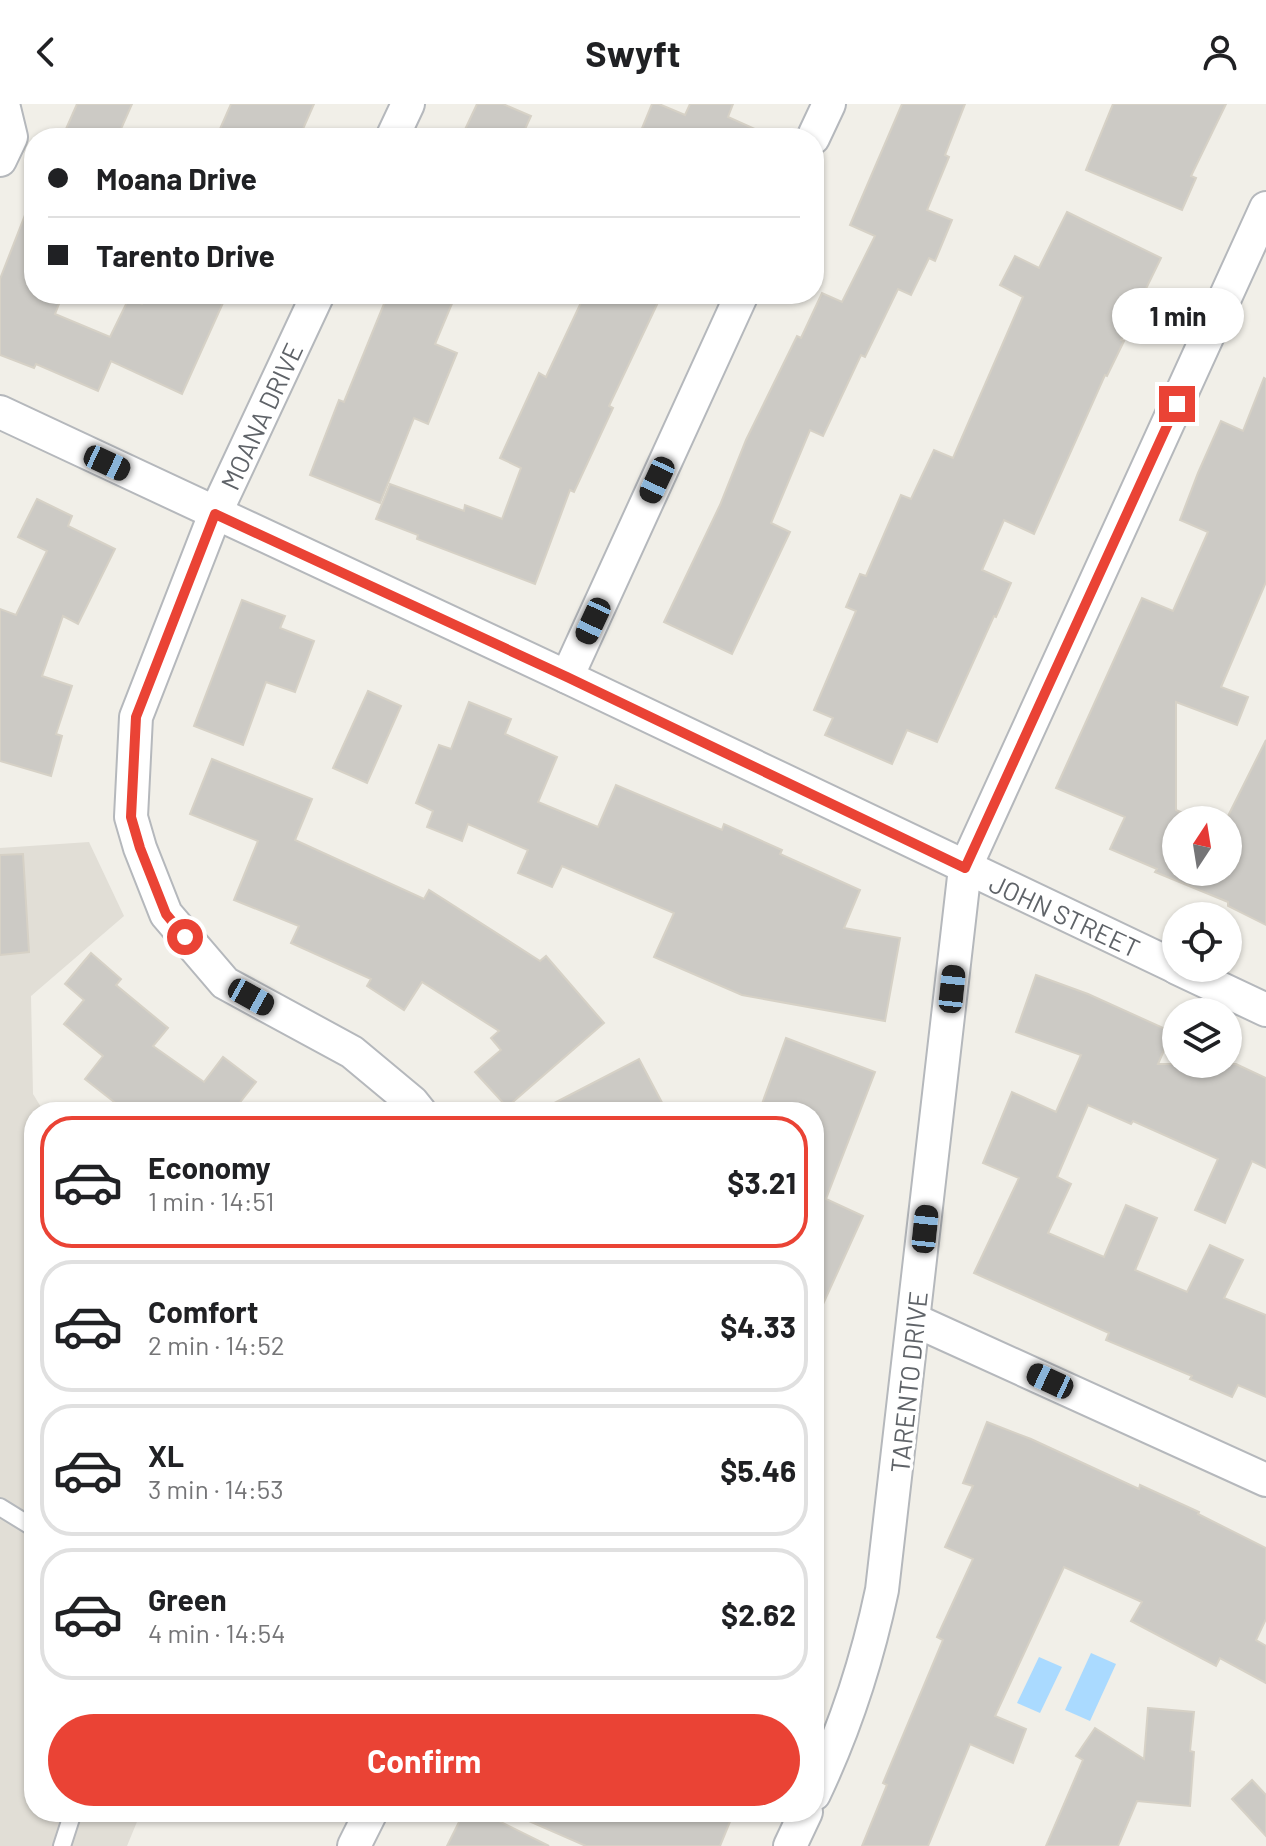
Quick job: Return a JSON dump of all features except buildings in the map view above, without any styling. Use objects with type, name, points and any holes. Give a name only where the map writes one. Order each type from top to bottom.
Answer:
[{"type":"street","points":[[0,160],[11,137],[3,104]]},
{"type":"street","points":[[397,128],[408,104]]},
{"type":"street","points":[[818,128],[829,104]]},
{"type":"street","name":"TARENTO DRIVE","points":[[824,1770],[868,1654],[882,1590],[965,868],[1266,208]]},
{"type":"street","name":"MOANA DRIVE","points":[[313,304],[215,514],[136,717],[131,817],[166,914],[225,983],[352,1052],[412,1102]]},
{"type":"street","points":[[567,677],[737,304]]},
{"type":"street","name":"JOHN STREET","points":[[0,412],[567,677],[1162,961]]},
{"type":"street","name":"JOHN STREET","points":[[1207,982],[1266,1010]]},
{"type":"street","points":[[914,1320],[1266,1480]]},
{"type":"street","points":[[354,1846],[366,1822]]},
{"type":"street","points":[[790,1846],[801,1822]]},
{"type":"lane","points":[[0,1507],[24,1522]]},
{"type":"lane","points":[[62,1846],[70,1822]]},
{"type":"shaded area","points":[[89,842],[124,916],[31,996],[33,1094],[38,1102],[24,1102],[24,1822],[137,1822],[127,1846],[0,1846],[0,848]]},
{"type":"water","points":[[1091,1653],[1116,1664],[1090,1721],[1065,1710]]},
{"type":"water","points":[[1039,1657],[1062,1667],[1040,1713],[1017,1703]]},
{"type":"route","points":[[185,937],[166,914],[131,817],[136,717],[215,514],[567,677],[965,868],[1177,404]]}]
